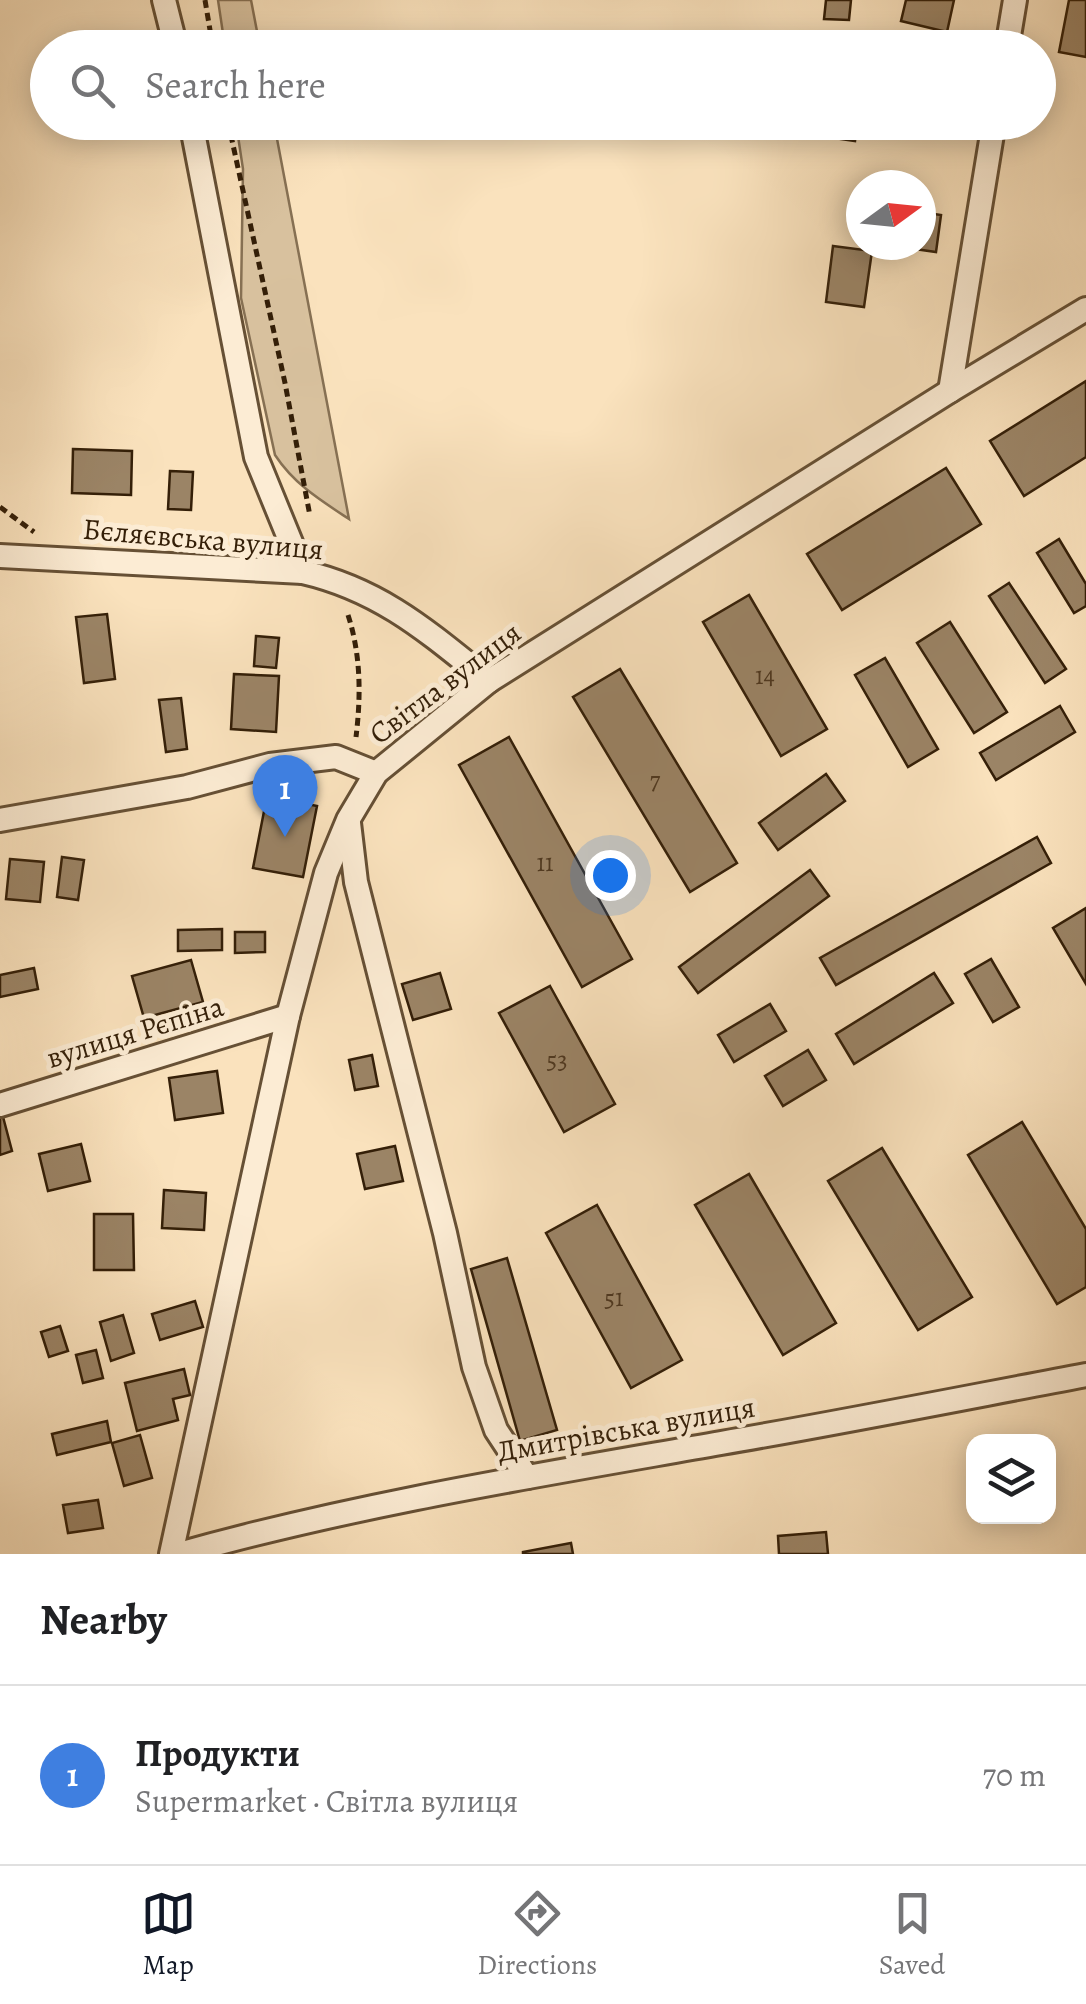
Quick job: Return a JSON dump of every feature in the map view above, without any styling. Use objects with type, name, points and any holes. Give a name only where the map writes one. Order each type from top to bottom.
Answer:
[{"type":"street","points":[[164,0],[172,30]]},
{"type":"street","points":[[1010,30],[1015,0]]},
{"type":"street","points":[[194,140],[256,457],[303,572]]},
{"type":"street","points":[[950,390],[991,140]]},
{"type":"street","name":"Світла вулиця","points":[[171,1554],[288,1016],[326,873],[348,820],[376,773],[489,681],[950,390],[1086,309]]},
{"type":"street","name":"Бєляєвська вулиця","points":[[0,556],[303,572],[345,582],[413,620],[489,681]]},
{"type":"street","points":[[0,820],[187,786],[270,765],[336,758],[376,773]]},
{"type":"street","points":[[348,820],[356,882],[446,1233],[474,1367],[496,1430],[527,1477]]},
{"type":"street","name":"вулиця Рєпіна","points":[[0,1105],[288,1016]]},
{"type":"street","name":"Дмитрівська вулиця","points":[[179,1554],[282,1525],[1086,1375]]},
{"type":"path","points":[[205,0],[210,30]]},
{"type":"path","points":[[232,140],[311,521]]},
{"type":"path","points":[[327,578],[344,606],[356,639],[360,669],[353,764]]},
{"type":"shaded area","points":[[218,0],[251,0],[257,30],[222,30]]},
{"type":"shaded area","points":[[239,140],[277,140],[349,519],[299,483],[275,455],[241,298],[243,169]]},
{"type":"building","points":[[826,0],[851,0],[849,20],[824,19]]},
{"type":"building","points":[[906,0],[954,0],[947,30],[901,21]]},
{"type":"building","points":[[1069,0],[1086,0],[1086,57],[1059,52]]},
{"type":"building","points":[[936,214],[941,215],[936,252]]},
{"type":"building","points":[[833,246],[846,248],[846,260],[871,260],[864,307],[826,302]]},
{"type":"building","points":[[1086,381],[1086,457],[1024,496],[990,441]]},
{"type":"building","points":[[73,449],[132,451],[131,495],[72,493]]},
{"type":"building","points":[[946,468],[981,524],[842,610],[807,554]]},
{"type":"building","points":[[170,471],[193,472],[191,510],[168,509]]},
{"type":"building","points":[[1059,539],[1086,584],[1086,606],[1074,613],[1037,553]]},
{"type":"building","points":[[1009,583],[1066,669],[1045,683],[989,596]]},
{"type":"building","points":[[749,595],[827,729],[781,756],[703,622]]},
{"type":"building","points":[[107,614],[115,679],[84,683],[76,617]]},
{"type":"building","points":[[950,622],[1007,712],[974,733],[917,643]]},
{"type":"building","points":[[256,636],[279,638],[276,668],[254,666]]},
{"type":"building","points":[[885,658],[938,749],[908,767],[855,675]]},
{"type":"building","points":[[620,669],[737,863],[690,892],[573,697]]},
{"type":"building","points":[[234,674],[279,676],[276,732],[231,729]]},
{"type":"building","points":[[181,698],[187,749],[166,752],[159,700]]},
{"type":"building","points":[[1060,706],[1075,732],[996,780],[980,753]]},
{"type":"building","points":[[509,737],[632,959],[582,987],[459,765]]},
{"type":"building","points":[[826,774],[845,801],[778,850],[759,823]]},
{"type":"building","points":[[267,796],[317,806],[303,877],[253,868]]},
{"type":"building","points":[[1037,837],[1051,863],[836,985],[820,958]]},
{"type":"building","points":[[62,857],[84,860],[78,900],[57,897]]},
{"type":"building","points":[[10,859],[44,862],[40,902],[6,899]]},
{"type":"building","points":[[810,870],[829,896],[698,993],[679,967]]},
{"type":"building","points":[[1086,908],[1086,984],[1053,928]]},
{"type":"building","points":[[222,929],[222,950],[178,951],[178,930]]},
{"type":"building","points":[[235,932],[265,932],[265,952],[235,953]]},
{"type":"building","points":[[991,959],[1019,1007],[993,1022],[965,974]]},
{"type":"building","points":[[191,960],[203,1002],[144,1018],[132,976]]},
{"type":"building","points":[[34,968],[38,989],[0,997],[0,975]]},
{"type":"building","points":[[440,973],[451,1009],[413,1020],[402,984]]},
{"type":"building","points":[[934,973],[953,1003],[854,1064],[836,1034]]},
{"type":"building","points":[[550,986],[615,1104],[564,1132],[499,1013]]},
{"type":"building","points":[[770,1004],[786,1031],[734,1062],[718,1035]]},
{"type":"building","points":[[808,1050],[826,1080],[783,1106],[765,1076]]},
{"type":"building","points":[[372,1055],[378,1086],[355,1090],[349,1060]]},
{"type":"building","points":[[217,1071],[223,1113],[175,1120],[169,1078]]},
{"type":"building","points":[[0,1114],[12,1151],[0,1155]]},
{"type":"building","points":[[1022,1122],[1086,1229],[1086,1287],[1057,1304],[968,1155]]},
{"type":"building","points":[[81,1144],[90,1181],[48,1191],[39,1154]]},
{"type":"building","points":[[395,1146],[403,1181],[365,1189],[357,1154]]},
{"type":"building","points":[[882,1148],[972,1297],[918,1330],[828,1181]]},
{"type":"building","points":[[749,1174],[836,1323],[783,1355],[695,1205]]},
{"type":"building","points":[[164,1190],[206,1193],[204,1230],[162,1228]]},
{"type":"building","points":[[597,1205],[682,1360],[631,1388],[546,1233]]},
{"type":"building","points":[[94,1214],[133,1214],[134,1270],[94,1270]]},
{"type":"building","points":[[507,1258],[557,1430],[520,1441],[471,1269]]},
{"type":"building","points":[[195,1301],[203,1327],[160,1340],[152,1314]]},
{"type":"building","points":[[123,1315],[134,1353],[111,1361],[100,1322]]},
{"type":"building","points":[[60,1326],[68,1351],[49,1357],[41,1332]]},
{"type":"building","points":[[96,1350],[103,1378],[83,1383],[76,1355]]},
{"type":"building","points":[[184,1369],[190,1395],[173,1399],[178,1420],[137,1431],[125,1383]]},
{"type":"building","points":[[107,1421],[111,1442],[57,1455],[52,1434]]},
{"type":"building","points":[[140,1435],[152,1478],[124,1486],[112,1443]]},
{"type":"building","points":[[98,1500],[103,1528],[68,1533],[63,1505]]},
{"type":"building","points":[[826,1532],[828,1554],[779,1554],[778,1536]]},
{"type":"building","points":[[571,1543],[573,1554],[523,1554],[523,1552]]},
{"type":"place","name":"Продукти","points":[[285,837]]}]
